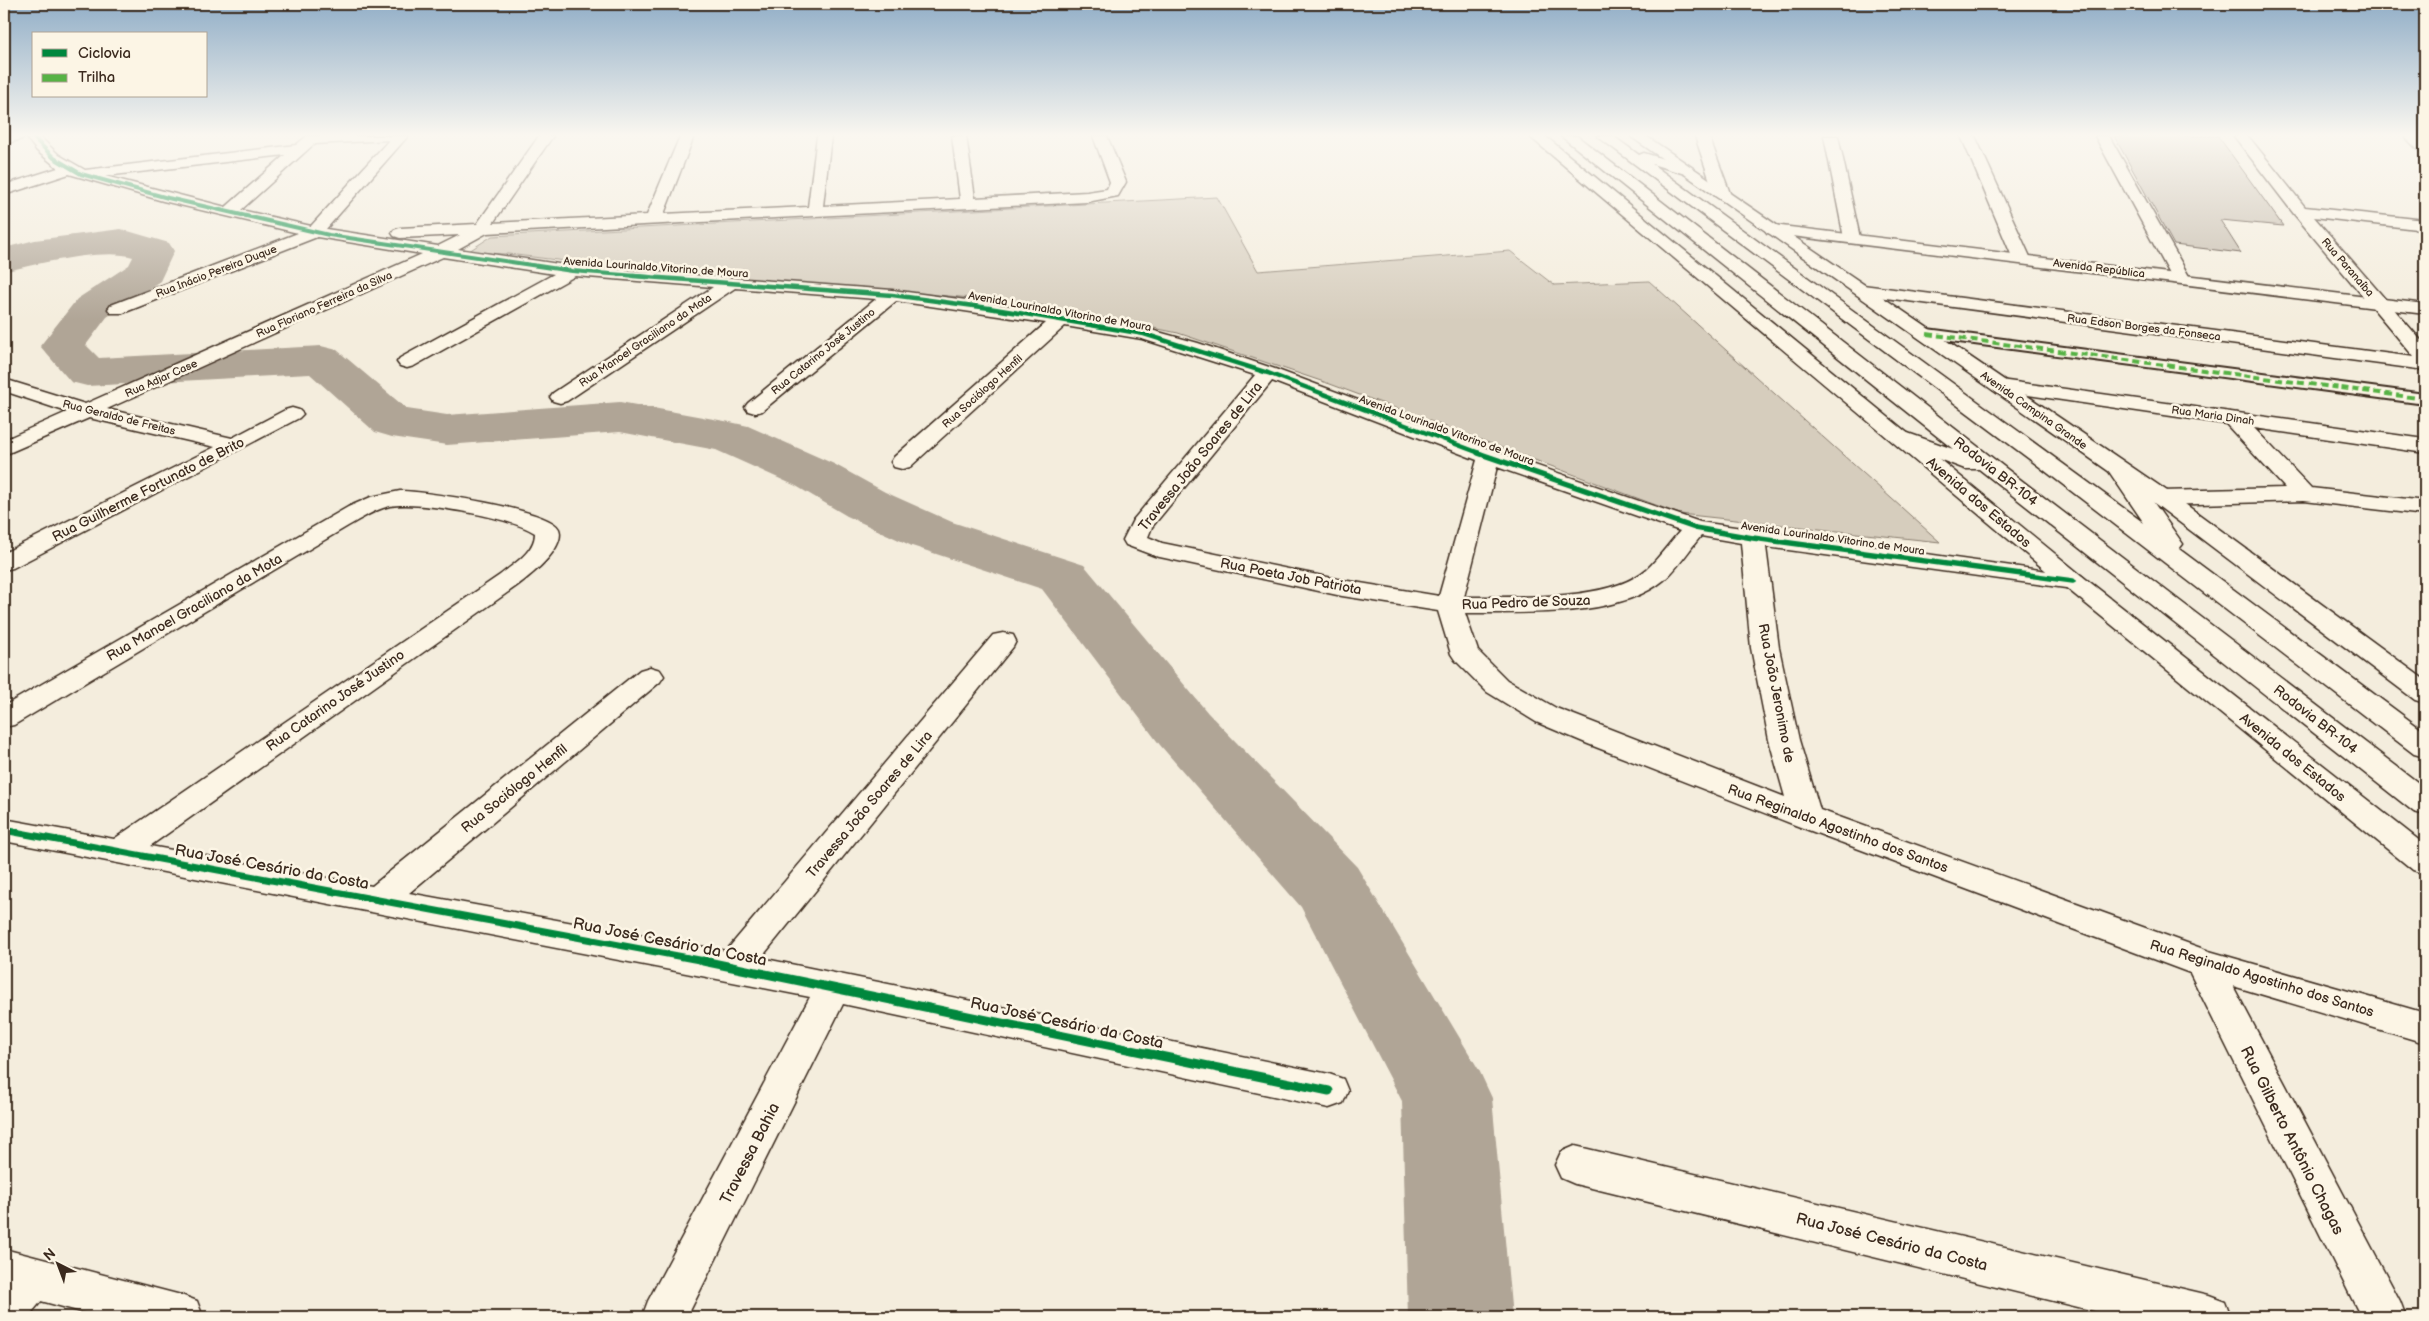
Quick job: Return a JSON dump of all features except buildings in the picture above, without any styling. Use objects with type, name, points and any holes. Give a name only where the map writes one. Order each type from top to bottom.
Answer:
[{"type":"main road","name":"Avenida Lourinaldo Vitorino de Moura","points":[[168,198],[322,234],[572,272],[892,295],[1144,334],[1191,347],[1268,373],[1489,457],[1695,528],[1753,538],[2073,580]]},
{"type":"main road","points":[[229,212],[245,198]]},
{"type":"main road","points":[[322,234],[351,198]]},
{"type":"main road","points":[[480,231],[503,198]]},
{"type":"main road","points":[[653,221],[662,198]]},
{"type":"main road","points":[[815,211],[817,198]]},
{"type":"main road","points":[[967,198],[968,202]]},
{"type":"main road","points":[[322,234],[480,231],[1072,198]]},
{"type":"main road","name":"Avenida dos Estados","points":[[1611,198],[2073,580],[2425,862]]},
{"type":"main road","name":"Rodovia BR-104","points":[[1647,198],[2000,475],[2425,804]]},
{"type":"main road","points":[[1702,198],[2425,747]]},
{"type":"main road","name":"Avenida Campina Grande","points":[[1725,198],[1927,334],[2119,470],[2162,498],[2425,694]]},
{"type":"main road","points":[[1844,198],[1852,238]]},
{"type":"main road","points":[[1995,198],[2022,259]]},
{"type":"main road","points":[[2136,198],[2181,278]]},
{"type":"main road","name":"Rua Paranaíba","points":[[2289,198],[2425,357]]},
{"type":"main road","points":[[2300,211],[2425,225]]},
{"type":"main road","name":"Avenida República","points":[[1773,230],[1852,238],[2425,309]]},
{"type":"main road","name":"Rua Floriano Ferreira da Silva","points":[[209,357],[440,252],[480,231]]},
{"type":"main road","name":"Rua Inácio Pereira Duque","points":[[117,309],[322,234]]},
{"type":"main road","points":[[407,362],[572,272]]},
{"type":"main road","name":"Rua Manoel Graciliano da Mota","points":[[560,398],[730,283]]},
{"type":"main road","name":"Rua Edson Borges da Fonseca","points":[[1863,290],[2425,364]]},
{"type":"main road","name":"Rua Catarino José Justino","points":[[755,407],[892,295]]},
{"type":"main road","name":"Rua Sociólogo Henfil","points":[[902,462],[1062,320]]},
{"type":"main road","name":"Rua Adjar Case","points":[[4,448],[209,357]]},
{"type":"main road","name":"Travessa João Soares de Lira","points":[[1135,540],[1141,525],[1268,373]]},
{"type":"main road","name":"Rua Geraldo de Freitas","points":[[4,385],[86,411],[235,446]]},
{"type":"main road","name":"Rua Maria Dinah","points":[[2000,386],[2425,446]]},
{"type":"main road","name":"Rua Guilherme Fortunato de Brito","points":[[4,563],[235,446],[292,414]]},
{"type":"main road","points":[[2231,418],[2304,494]]},
{"type":"main road","points":[[1902,437],[2000,475]]},
{"type":"main road","points":[[1449,605],[1489,457]]},
{"type":"main road","points":[[2119,470],[2187,565]]},
{"type":"main road","points":[[2162,498],[2304,494],[2425,508]]},
{"type":"main road","name":"Rua Manoel Graciliano da Mota","points":[[4,718],[340,521],[386,500],[407,498],[428,500],[534,522],[547,530],[547,542]]},
{"type":"main road","name":"Rua Pedro de Souza","points":[[1449,605],[1598,600],[1632,590],[1656,574],[1695,528]]},
{"type":"main road","name":"Rua João Jeronimo de","points":[[1753,538],[1765,648],[1784,740],[1806,817]]},
{"type":"main road","name":"Rua Poeta Job Patriota","points":[[1135,540],[1155,549],[1342,588],[1449,605]]},
{"type":"main road","name":"Rua Catarino José Justino","points":[[118,852],[509,580],[534,559],[547,542]]},
{"type":"main road","name":"Rua Reginaldo Agostinho dos Santos","points":[[1449,605],[1465,654],[1497,686],[1546,714],[1598,737],[1806,817],[2203,963],[2425,1028]]},
{"type":"main road","name":"Travessa João Soares de Lira","points":[[734,967],[1003,641]]},
{"type":"main road","name":"Rua Sociólogo Henfil","points":[[379,899],[650,676]]},
{"type":"main road","name":"Rua José Cesário da Costa","points":[[4,830],[734,967],[1329,1091]]},
{"type":"main road","name":"Rua Gilberto Antônio Chagas","points":[[2203,963],[2384,1317]]},
{"type":"main road","name":"Travessa Bahia","points":[[664,1317],[834,988]]},
{"type":"main road","name":"Rua José Cesário da Costa","points":[[1576,1164],[2209,1317]]},
{"type":"main road","points":[[4,1312],[18,1274],[181,1317]]},
{"type":"street","points":[[1927,334],[2425,400]]},
{"type":"shaded area","points":[[1217,198],[1258,271],[1510,251],[1554,285],[1649,281],[1940,542],[1680,514],[1330,384],[1178,333],[1030,303],[622,268],[508,254],[466,253],[492,236]]},
{"type":"waterway","points":[[4,260],[35,252],[121,241],[155,251],[146,272],[92,308],[62,346],[87,372],[321,360],[392,422],[447,430],[620,417],[730,437],[815,475],[866,504],[932,534],[1063,577],[1184,729],[1330,888],[1447,1098],[1460,1317]]},
{"type":"marked path","points":[[1927,334],[2425,399]]},
{"type":"cycle path","points":[[167,198],[329,235],[572,271],[892,295],[989,308],[1144,334],[1191,347],[1268,373],[1489,457],[1695,528],[1753,538],[2073,581]]},
{"type":"cycle path","points":[[4,830],[734,967],[1329,1091]]}]
